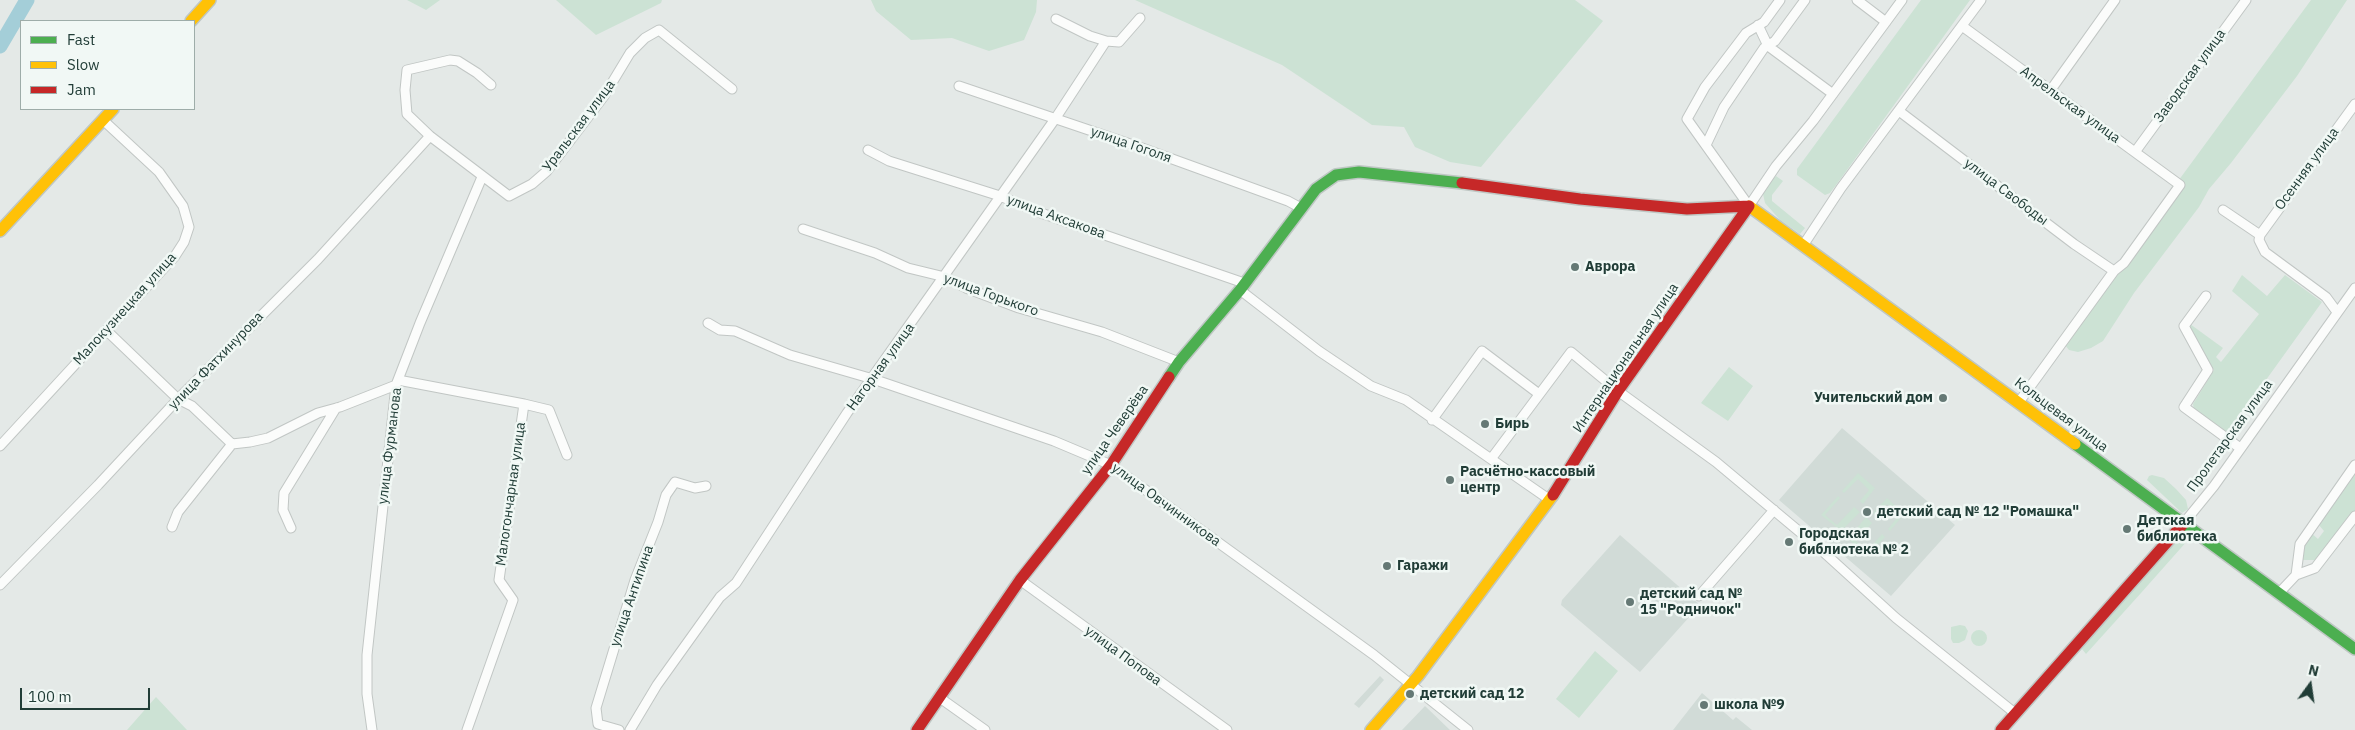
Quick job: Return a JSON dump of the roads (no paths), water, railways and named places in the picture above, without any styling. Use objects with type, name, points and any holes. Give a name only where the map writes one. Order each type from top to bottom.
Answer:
[{"type":"street","points":[[192,20],[210,0]]},
{"type":"street","points":[[1749,206],[1687,119],[1705,86],[1746,33],[1764,22],[1780,0]]},
{"type":"street","points":[[1706,145],[1724,107],[1768,46],[1775,41],[1805,0]]},
{"type":"street","points":[[1857,0],[1886,22]]},
{"type":"street","name":"Интернациональная улица","points":[[1371,730],[1411,684],[1550,500],[1618,391],[1644,357],[1776,166],[1833,94],[1902,0]]},
{"type":"street","points":[[1804,244],[1837,194],[1981,0]]},
{"type":"street","points":[[2050,91],[2115,0]]},
{"type":"street","name":"Заводская улица","points":[[2135,152],[2246,0]]},
{"type":"street","points":[[1056,19],[1090,36],[1106,41],[1119,42],[1140,18]]},
{"type":"street","points":[[1758,25],[1768,46],[1833,94]]},
{"type":"street","name":"Апрельская улица","points":[[1962,26],[2180,185],[2124,263],[2114,271]]},
{"type":"street","name":"Уральская улица","points":[[491,85],[458,61],[450,60],[407,70],[405,90],[407,114],[430,136],[509,196],[532,184],[542,176],[604,96],[630,54],[645,38],[659,30],[732,89]]},
{"type":"street","name":"Нагорная улица","points":[[630,730],[657,685],[720,597],[736,583],[847,413],[945,278],[1055,119],[1106,41]]},
{"type":"street","name":"улица Гоголя","points":[[959,86],[1270,194],[1301,208]]},
{"type":"street","name":"Осенняя улица","points":[[2260,235],[2355,104]]},
{"type":"street","points":[[0,231],[112,110]]},
{"type":"street","name":"улица Свободы","points":[[1900,111],[2074,244],[2114,271]]},
{"type":"street","name":"Малокузнецкая улица","points":[[0,446],[175,256],[184,242],[188,227],[182,206],[159,172],[103,120]]},
{"type":"street","name":"улица Фатхинурова","points":[[0,585],[98,486],[178,399],[318,259],[430,136]]},
{"type":"street","name":"улица Аксакова","points":[[868,150],[889,161],[1000,196],[1041,213],[1242,286],[1319,351],[1371,386],[1406,400],[1432,420],[1550,500]]},
{"type":"street","name":"улица Чеверёва","points":[[917,730],[1020,580],[1112,465],[1180,362],[1242,286],[1316,189],[1336,175],[1359,172],[1413,176],[1580,199],[1687,209],[1749,206]]},
{"type":"street","name":"улица Фурманова","points":[[372,730],[367,694],[367,655],[397,382],[482,177]]},
{"type":"street","name":"Кольцевая улица","points":[[1749,206],[1804,244],[2183,524],[2280,592],[2355,649]]},
{"type":"street","points":[[2223,210],[2260,235],[2260,246],[2265,252],[2326,297],[2337,312]]},
{"type":"street","name":"улица Горького","points":[[803,229],[874,253],[908,268],[945,278],[1018,308],[1102,332],[1180,362]]},
{"type":"street","points":[[2019,402],[2114,271]]},
{"type":"street","name":"Пролетарская улица","points":[[2001,730],[2183,524],[2355,288]]},
{"type":"street","points":[[2206,296],[2184,326],[2208,370],[2184,407],[2240,448]]},
{"type":"street","name":"улица Овчинникова","points":[[708,323],[720,330],[735,331],[790,355],[873,378],[1054,441],[1112,465],[1411,684],[1468,730]]},
{"type":"street","points":[[106,330],[178,399],[192,406],[232,444]]},
{"type":"street","points":[[1432,420],[1482,351],[1539,394]]},
{"type":"street","points":[[1491,459],[1570,352],[1618,391],[1716,462],[1819,548],[1896,618],[2016,714]]},
{"type":"street","points":[[172,527],[178,512],[232,444],[268,438],[305,419],[397,382]]},
{"type":"street","name":"Малогончарная улица","points":[[397,382],[524,404],[499,580],[513,600],[467,730]]},
{"type":"street","points":[[524,404],[549,410],[567,455]]},
{"type":"street","points":[[290,528],[283,510],[284,493],[336,408]]},
{"type":"street","points":[[2296,575],[2300,544],[2355,465]]},
{"type":"street","name":"улица Антипина","points":[[619,730],[598,724],[596,708],[635,580],[658,522],[666,495],[675,482],[695,488],[706,486]]},
{"type":"street","points":[[1698,596],[1774,510]]},
{"type":"street","points":[[2280,592],[2296,575],[2315,568],[2355,516]]},
{"type":"street","name":"улица Попова","points":[[1020,580],[1227,730]]},
{"type":"street","points":[[940,698],[985,730]]},
{"type":"waterway","points":[[0,46],[27,0]]},
{"type":"place","name":"Аврора","points":[[1575,267]]},
{"type":"place","name":"Учительский дом","points":[[1943,398]]},
{"type":"place","name":"Бирь","points":[[1485,424]]},
{"type":"place","name":"Расчётно-кассовый центр","points":[[1450,480]]},
{"type":"place","name":"детский сад № 12 \"Ромашка\"","points":[[1867,512]]},
{"type":"place","name":"Детская библиотека","points":[[2127,529]]},
{"type":"place","name":"Городская библиотека № 2","points":[[1789,542]]},
{"type":"place","name":"Гаражи","points":[[1387,566]]},
{"type":"place","name":"детский сад № 15 \"Родничок\"","points":[[1630,602]]},
{"type":"place","name":"детский сад 12","points":[[1410,694]]},
{"type":"place","name":"школа №9","points":[[1704,705]]}]
